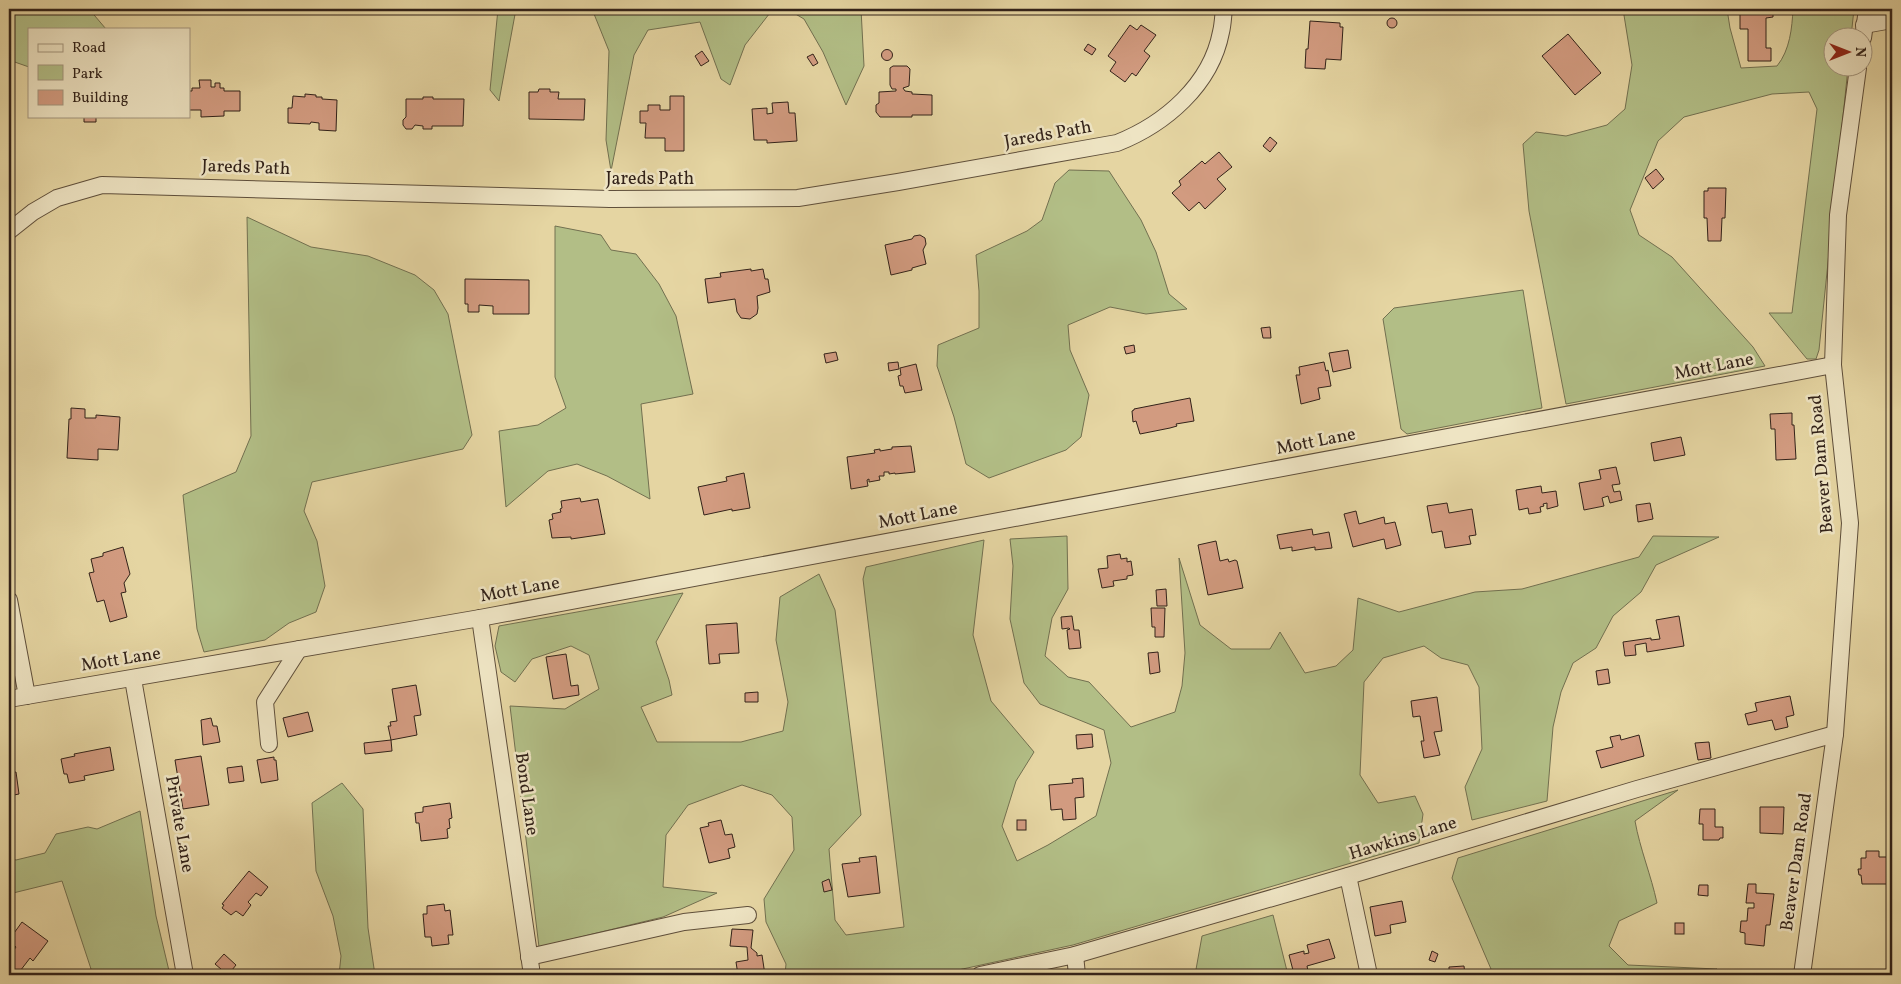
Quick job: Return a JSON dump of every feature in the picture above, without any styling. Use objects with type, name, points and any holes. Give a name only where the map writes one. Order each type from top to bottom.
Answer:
[{"type":"street","name":"Jareds Path","points":[[9,231],[33,212],[57,198],[102,185],[610,199],[798,198],[908,181],[1117,143],[1153,126],[1192,92],[1209,66],[1221,33],[1224,9]]},
{"type":"street","points":[[1865,24],[1892,20]]},
{"type":"street","name":"Beaver Dam Road","points":[[1802,975],[1835,734],[1850,523],[1833,365],[1838,214],[1857,78]]},
{"type":"street","name":"Mott Lane","points":[[9,699],[480,618],[1833,365]]},
{"type":"street","points":[[9,600],[12,634],[27,696]]},
{"type":"street","name":"Bond Lane","points":[[480,618],[532,975]]},
{"type":"street","points":[[269,744],[265,702],[299,649]]},
{"type":"street","name":"Private Lane","points":[[133,679],[185,975]]},
{"type":"street","name":"Hawkins Lane","points":[[980,975],[1076,955],[1637,789],[1835,734]]},
{"type":"street","points":[[1348,876],[1369,975]]},
{"type":"street","points":[[529,957],[684,922],[748,914]]},
{"type":"street","points":[[1076,955],[1077,975]]},
{"type":"green space","points":[[9,9],[89,9],[105,28],[28,28],[28,67],[9,60]]},
{"type":"green space","points":[[498,9],[516,9],[499,101],[490,90]]},
{"type":"green space","points":[[592,9],[773,9],[745,45],[730,85],[721,79],[700,22],[648,30],[634,55],[611,171],[606,140],[609,51]]},
{"type":"green space","points":[[787,9],[861,9],[864,66],[846,105],[823,52],[804,19]]},
{"type":"green space","points":[[1623,9],[1727,9],[1741,68],[1777,66],[1788,46],[1793,9],[1854,9],[1852,28],[1824,28],[1824,78],[1847,78],[1819,350],[1816,359],[1807,359],[1769,313],[1792,313],[1817,109],[1809,92],[1772,94],[1684,117],[1658,141],[1630,210],[1639,235],[1672,257],[1753,347],[1765,366],[1566,404],[1529,211],[1523,144],[1536,132],[1566,136],[1607,125],[1625,109],[1632,65]]},
{"type":"green space","points":[[1069,170],[1109,171],[1141,220],[1156,252],[1169,294],[1187,309],[1146,314],[1110,307],[1068,325],[1070,350],[1089,395],[1081,437],[1066,450],[989,478],[966,464],[954,417],[937,366],[938,345],[979,328],[979,291],[976,255],[1027,231],[1042,220],[1055,183]]},
{"type":"green space","points":[[247,217],[311,247],[368,256],[415,275],[434,290],[448,314],[472,435],[463,449],[312,482],[304,511],[317,541],[325,586],[316,612],[289,623],[265,640],[204,652],[197,629],[183,495],[236,472],[251,436]]},
{"type":"green space","points":[[555,226],[601,235],[611,250],[636,254],[659,284],[676,316],[693,394],[641,404],[650,499],[607,476],[577,464],[548,471],[506,507],[499,431],[538,425],[566,408],[555,377]]},
{"type":"green space","points":[[1523,290],[1542,408],[1407,434],[1401,429],[1383,319],[1394,308]]},
{"type":"green space","points":[[1067,536],[1068,589],[1052,618],[1045,656],[1068,677],[1089,682],[1131,727],[1175,712],[1182,686],[1185,653],[1179,558],[1200,625],[1231,649],[1270,649],[1280,632],[1305,673],[1336,666],[1353,650],[1358,598],[1399,612],[1475,592],[1522,589],[1639,557],[1653,536],[1719,537],[1656,565],[1641,592],[1613,616],[1596,648],[1573,663],[1561,692],[1553,727],[1547,801],[1472,820],[1465,787],[1482,749],[1479,687],[1468,665],[1441,658],[1424,646],[1383,658],[1364,682],[1360,775],[1378,803],[1415,796],[1423,814],[1419,843],[1073,945],[935,975],[785,975],[786,964],[766,922],[764,899],[794,850],[792,817],[772,795],[742,785],[688,805],[666,835],[663,887],[717,893],[663,917],[539,947],[510,706],[565,709],[599,689],[589,655],[571,646],[532,659],[515,682],[501,672],[495,646],[499,626],[683,593],[656,642],[672,695],[641,707],[657,742],[741,742],[783,731],[788,702],[776,640],[780,597],[819,574],[835,610],[861,815],[829,849],[835,920],[846,935],[904,927],[863,579],[866,567],[984,540],[973,635],[991,701],[1034,752],[1016,781],[1002,826],[1017,861],[1096,816],[1111,763],[1104,730],[1040,704],[1024,683],[1010,619],[1013,566],[1010,539]]},
{"type":"green space","points":[[342,783],[363,809],[368,928],[375,975],[339,975],[341,956],[333,916],[316,871],[312,803]]},
{"type":"green space","points":[[1678,790],[1635,821],[1657,903],[1619,921],[1609,946],[1628,965],[1717,969],[1702,975],[1492,975],[1452,878],[1458,858]]},
{"type":"green space","points":[[140,811],[156,916],[170,975],[93,975],[62,881],[9,894],[9,858],[16,860],[45,853],[56,834],[88,827],[97,829]]},
{"type":"green space","points":[[1273,915],[1288,975],[1195,975],[1202,936]]},
{"type":"building","points":[[1740,9],[1773,9],[1773,17],[1766,18],[1766,48],[1771,48],[1771,61],[1748,61],[1748,29],[1740,29]]},
{"type":"building","points":[[1392,18],[1397,23],[1392,28],[1387,23]]},
{"type":"building","points":[[1310,21],[1340,23],[1340,27],[1343,27],[1341,60],[1326,59],[1325,69],[1305,68]]},
{"type":"building","points":[[1130,25],[1137,30],[1141,25],[1156,35],[1144,51],[1150,56],[1136,76],[1132,73],[1125,82],[1110,71],[1116,62],[1108,56]]},
{"type":"building","points":[[1568,34],[1601,73],[1575,95],[1542,56]]},
{"type":"building","points":[[1088,44],[1096,49],[1092,55],[1084,50]]},
{"type":"building","points":[[887,49],[893,55],[887,61],[881,55]]},
{"type":"building","points":[[702,51],[709,61],[701,66],[695,56]]},
{"type":"building","points":[[813,54],[818,63],[813,66],[807,57]]},
{"type":"building","points":[[893,66],[907,66],[910,69],[909,86],[903,88],[905,91],[912,92],[912,94],[932,95],[932,115],[880,117],[876,112],[876,105],[879,103],[879,92],[896,91],[890,85],[890,68]]},
{"type":"building","points":[[199,80],[211,80],[211,87],[215,87],[215,83],[220,83],[220,88],[224,88],[224,91],[240,91],[240,111],[224,111],[224,116],[201,117],[201,110],[190,110],[190,91],[192,91],[192,88],[200,88]]},
{"type":"building","points":[[539,89],[550,89],[550,92],[559,92],[558,99],[585,99],[584,120],[529,119],[529,92],[538,92]]},
{"type":"building","points":[[305,94],[316,95],[316,97],[322,97],[322,99],[337,100],[336,131],[319,130],[319,123],[288,123],[288,108],[292,108],[293,96],[305,97]]},
{"type":"building","points":[[670,96],[684,96],[684,151],[665,151],[665,138],[645,138],[646,123],[640,123],[640,111],[648,111],[648,105],[660,105],[660,110],[670,110]]},
{"type":"building","points":[[423,97],[433,97],[433,99],[464,99],[463,126],[432,126],[432,129],[423,129],[423,126],[415,125],[412,129],[406,129],[403,125],[403,120],[406,117],[406,99],[423,99]]},
{"type":"building","points":[[788,102],[789,113],[795,113],[797,141],[767,143],[767,140],[754,140],[752,109],[767,108],[767,114],[773,113],[772,103]]},
{"type":"building","points":[[84,118],[96,118],[96,122],[84,122]]},
{"type":"building","points":[[1270,137],[1277,143],[1270,152],[1263,146]]},
{"type":"building","points":[[1219,152],[1232,167],[1217,179],[1226,189],[1205,209],[1199,202],[1189,211],[1172,193],[1181,185],[1179,181],[1202,161],[1205,164]]},
{"type":"building","points":[[1656,169],[1664,179],[1653,189],[1645,178]]},
{"type":"building","points":[[1708,188],[1726,188],[1725,218],[1722,218],[1721,241],[1708,241],[1707,218],[1704,218],[1704,191],[1708,191]]},
{"type":"building","points":[[920,235],[925,238],[926,244],[923,250],[926,264],[912,268],[912,270],[891,275],[885,245],[912,239],[914,236]]},
{"type":"building","points":[[751,269],[751,271],[763,269],[765,279],[768,279],[770,292],[757,296],[757,314],[750,319],[741,318],[737,312],[735,299],[708,303],[705,279],[721,277],[720,273]]},
{"type":"building","points":[[465,279],[529,280],[529,314],[493,314],[493,306],[479,305],[479,312],[468,312],[468,304],[465,304]]},
{"type":"building","points":[[1270,327],[1271,338],[1263,338],[1261,328]]},
{"type":"building","points":[[1134,345],[1135,352],[1126,354],[1124,347]]},
{"type":"building","points":[[1348,350],[1351,368],[1333,372],[1329,353]]},
{"type":"building","points":[[836,352],[838,360],[826,363],[824,354]]},
{"type":"building","points":[[898,362],[899,369],[889,371],[888,363]]},
{"type":"building","points":[[1324,362],[1326,371],[1328,370],[1331,386],[1318,388],[1320,399],[1301,404],[1296,375],[1300,375],[1299,367]]},
{"type":"building","points":[[916,364],[922,390],[905,393],[903,386],[900,386],[898,376],[901,375],[900,368]]},
{"type":"building","points":[[1190,398],[1194,421],[1140,434],[1136,421],[1133,422],[1132,411],[1134,409]]},
{"type":"building","points":[[71,408],[85,409],[85,418],[96,418],[96,415],[120,417],[118,450],[98,449],[98,460],[67,458]]},
{"type":"building","points":[[1792,413],[1796,459],[1776,460],[1775,429],[1771,429],[1770,414]]},
{"type":"building","points":[[1681,437],[1685,455],[1654,461],[1651,443]]},
{"type":"building","points":[[911,446],[915,472],[889,474],[889,472],[884,472],[884,476],[879,476],[880,480],[869,482],[869,479],[867,480],[868,486],[851,489],[847,457],[875,453],[874,450],[880,449],[880,451],[892,449],[892,447]]},
{"type":"building","points":[[1616,467],[1620,484],[1612,485],[1614,492],[1620,491],[1622,500],[1610,503],[1608,496],[1602,498],[1604,506],[1584,510],[1579,483],[1601,479],[1599,470]]},
{"type":"building","points":[[744,473],[750,508],[732,511],[732,509],[704,515],[698,487],[727,481],[726,477]]},
{"type":"building","points":[[1541,486],[1542,493],[1556,491],[1558,506],[1547,509],[1547,503],[1543,504],[1544,506],[1540,507],[1541,512],[1529,514],[1528,508],[1519,510],[1516,490]]},
{"type":"building","points":[[580,498],[581,502],[598,499],[605,534],[571,539],[571,537],[552,538],[549,520],[553,519],[552,514],[561,512],[561,501]]},
{"type":"building","points":[[1447,503],[1449,513],[1472,509],[1476,535],[1469,536],[1471,544],[1445,548],[1442,531],[1432,533],[1427,506]]},
{"type":"building","points":[[1650,503],[1653,519],[1638,522],[1636,505]]},
{"type":"building","points":[[1356,511],[1359,524],[1384,517],[1385,524],[1395,522],[1401,545],[1386,549],[1384,539],[1353,547],[1344,514]]},
{"type":"building","points":[[1312,529],[1313,535],[1329,532],[1332,548],[1315,550],[1315,547],[1292,551],[1292,547],[1280,549],[1277,535]]},
{"type":"building","points":[[1216,541],[1220,561],[1228,559],[1229,562],[1237,561],[1243,588],[1208,595],[1198,545]]},
{"type":"building","points":[[123,547],[130,574],[124,583],[126,592],[121,593],[127,617],[110,622],[104,600],[97,602],[89,573],[94,572],[91,559]]},
{"type":"building","points":[[1120,554],[1121,559],[1127,558],[1127,562],[1131,561],[1133,575],[1127,576],[1127,579],[1113,581],[1114,586],[1102,588],[1098,569],[1108,568],[1107,556]]},
{"type":"building","points":[[1166,589],[1167,606],[1157,606],[1156,590]]},
{"type":"building","points":[[1151,608],[1165,608],[1164,637],[1155,637],[1155,627],[1152,627]]},
{"type":"building","points":[[1072,616],[1074,630],[1079,630],[1081,648],[1069,649],[1067,630],[1070,629],[1062,629],[1061,617]]},
{"type":"building","points":[[1679,616],[1684,646],[1647,652],[1646,643],[1635,645],[1636,655],[1625,656],[1623,642],[1651,638],[1651,640],[1660,639],[1656,620]]},
{"type":"building","points":[[737,623],[739,653],[719,654],[720,663],[709,664],[706,625]]},
{"type":"building","points":[[1158,652],[1160,672],[1150,674],[1148,653]]},
{"type":"building","points":[[566,654],[571,686],[578,685],[579,695],[553,699],[546,657]]},
{"type":"building","points":[[1608,669],[1610,683],[1598,685],[1596,671]]},
{"type":"building","points":[[416,685],[421,715],[414,716],[417,735],[391,740],[388,726],[391,726],[390,722],[397,721],[392,689]]},
{"type":"building","points":[[758,692],[758,702],[745,702],[745,693]]},
{"type":"building","points":[[1790,696],[1794,715],[1786,717],[1788,727],[1775,730],[1772,720],[1748,725],[1745,714],[1757,711],[1755,703]]},
{"type":"building","points":[[1437,697],[1442,731],[1434,732],[1440,755],[1424,758],[1421,741],[1424,741],[1420,716],[1413,717],[1411,701]]},
{"type":"building","points":[[308,712],[313,731],[288,737],[283,718]]},
{"type":"building","points":[[211,718],[213,726],[217,726],[220,742],[203,745],[201,720]]},
{"type":"building","points":[[1092,734],[1093,747],[1077,749],[1076,735]]},
{"type":"building","points":[[1620,735],[1621,740],[1639,735],[1644,756],[1601,768],[1596,751],[1613,747],[1610,737]]},
{"type":"building","points":[[391,740],[392,751],[365,754],[364,743]]},
{"type":"building","points":[[1709,742],[1711,758],[1698,760],[1695,743]]},
{"type":"building","points":[[110,747],[114,770],[84,776],[85,780],[69,783],[67,774],[64,774],[61,759],[75,756],[74,754]]},
{"type":"building","points":[[201,756],[209,805],[183,809],[175,760]]},
{"type":"building","points":[[274,757],[278,780],[261,783],[257,760]]},
{"type":"building","points":[[242,766],[244,781],[229,783],[227,768]]},
{"type":"building","points":[[16,772],[19,794],[9,796],[9,773]]},
{"type":"building","points":[[1083,778],[1084,797],[1075,798],[1076,819],[1063,820],[1062,809],[1051,810],[1049,785],[1073,783],[1072,779]]},
{"type":"building","points":[[450,803],[452,818],[449,819],[450,828],[447,829],[448,838],[421,841],[419,823],[416,823],[415,813],[423,812],[423,807]]},
{"type":"building","points":[[1760,807],[1784,807],[1783,834],[1760,833]]},
{"type":"building","points":[[1700,809],[1715,809],[1715,827],[1723,827],[1723,838],[1719,840],[1703,840],[1703,824],[1699,824]]},
{"type":"building","points":[[721,820],[725,835],[732,834],[735,847],[728,849],[730,858],[709,863],[700,828],[709,826],[708,823]]},
{"type":"building","points":[[1017,820],[1026,820],[1026,830],[1017,830]]},
{"type":"building","points":[[1866,851],[1879,851],[1879,857],[1887,857],[1888,884],[1862,884],[1858,869],[1861,869],[1861,858],[1866,858]]},
{"type":"building","points":[[876,856],[880,893],[848,897],[842,864],[860,862],[859,858]]},
{"type":"building","points":[[249,871],[268,887],[261,896],[256,893],[248,902],[251,905],[243,916],[236,911],[231,915],[222,908],[224,905],[222,904]]},
{"type":"building","points":[[829,879],[832,890],[824,892],[822,882]]},
{"type":"building","points":[[1748,884],[1756,884],[1756,893],[1774,894],[1770,925],[1766,925],[1764,946],[1745,944],[1745,933],[1740,932],[1741,921],[1747,921],[1748,908],[1754,908],[1754,903],[1746,903]]},
{"type":"building","points":[[1699,885],[1708,885],[1708,896],[1698,895]]},
{"type":"building","points":[[1402,901],[1406,922],[1390,925],[1391,933],[1375,936],[1370,907]]},
{"type":"building","points":[[444,904],[445,911],[450,910],[453,935],[448,935],[449,944],[432,946],[431,937],[425,937],[423,914],[427,914],[427,906]]},
{"type":"building","points":[[22,922],[48,941],[33,961],[30,958],[17,975],[9,975],[9,957],[16,947],[9,940]]},
{"type":"building","points":[[1675,923],[1684,923],[1684,934],[1675,934]]},
{"type":"building","points":[[732,929],[753,930],[751,948],[757,953],[757,956],[762,955],[765,975],[738,975],[736,962],[748,960],[747,947],[730,946]]},
{"type":"building","points":[[1329,939],[1335,958],[1307,966],[1308,971],[1304,972],[1304,974],[1294,974],[1289,955],[1304,951],[1304,954],[1309,953],[1307,945]]},
{"type":"building","points":[[1432,951],[1438,954],[1435,962],[1429,960]]},
{"type":"building","points":[[224,954],[236,965],[228,975],[215,964]]},
{"type":"building","points":[[1464,966],[1465,975],[1449,975],[1449,967]]}]
